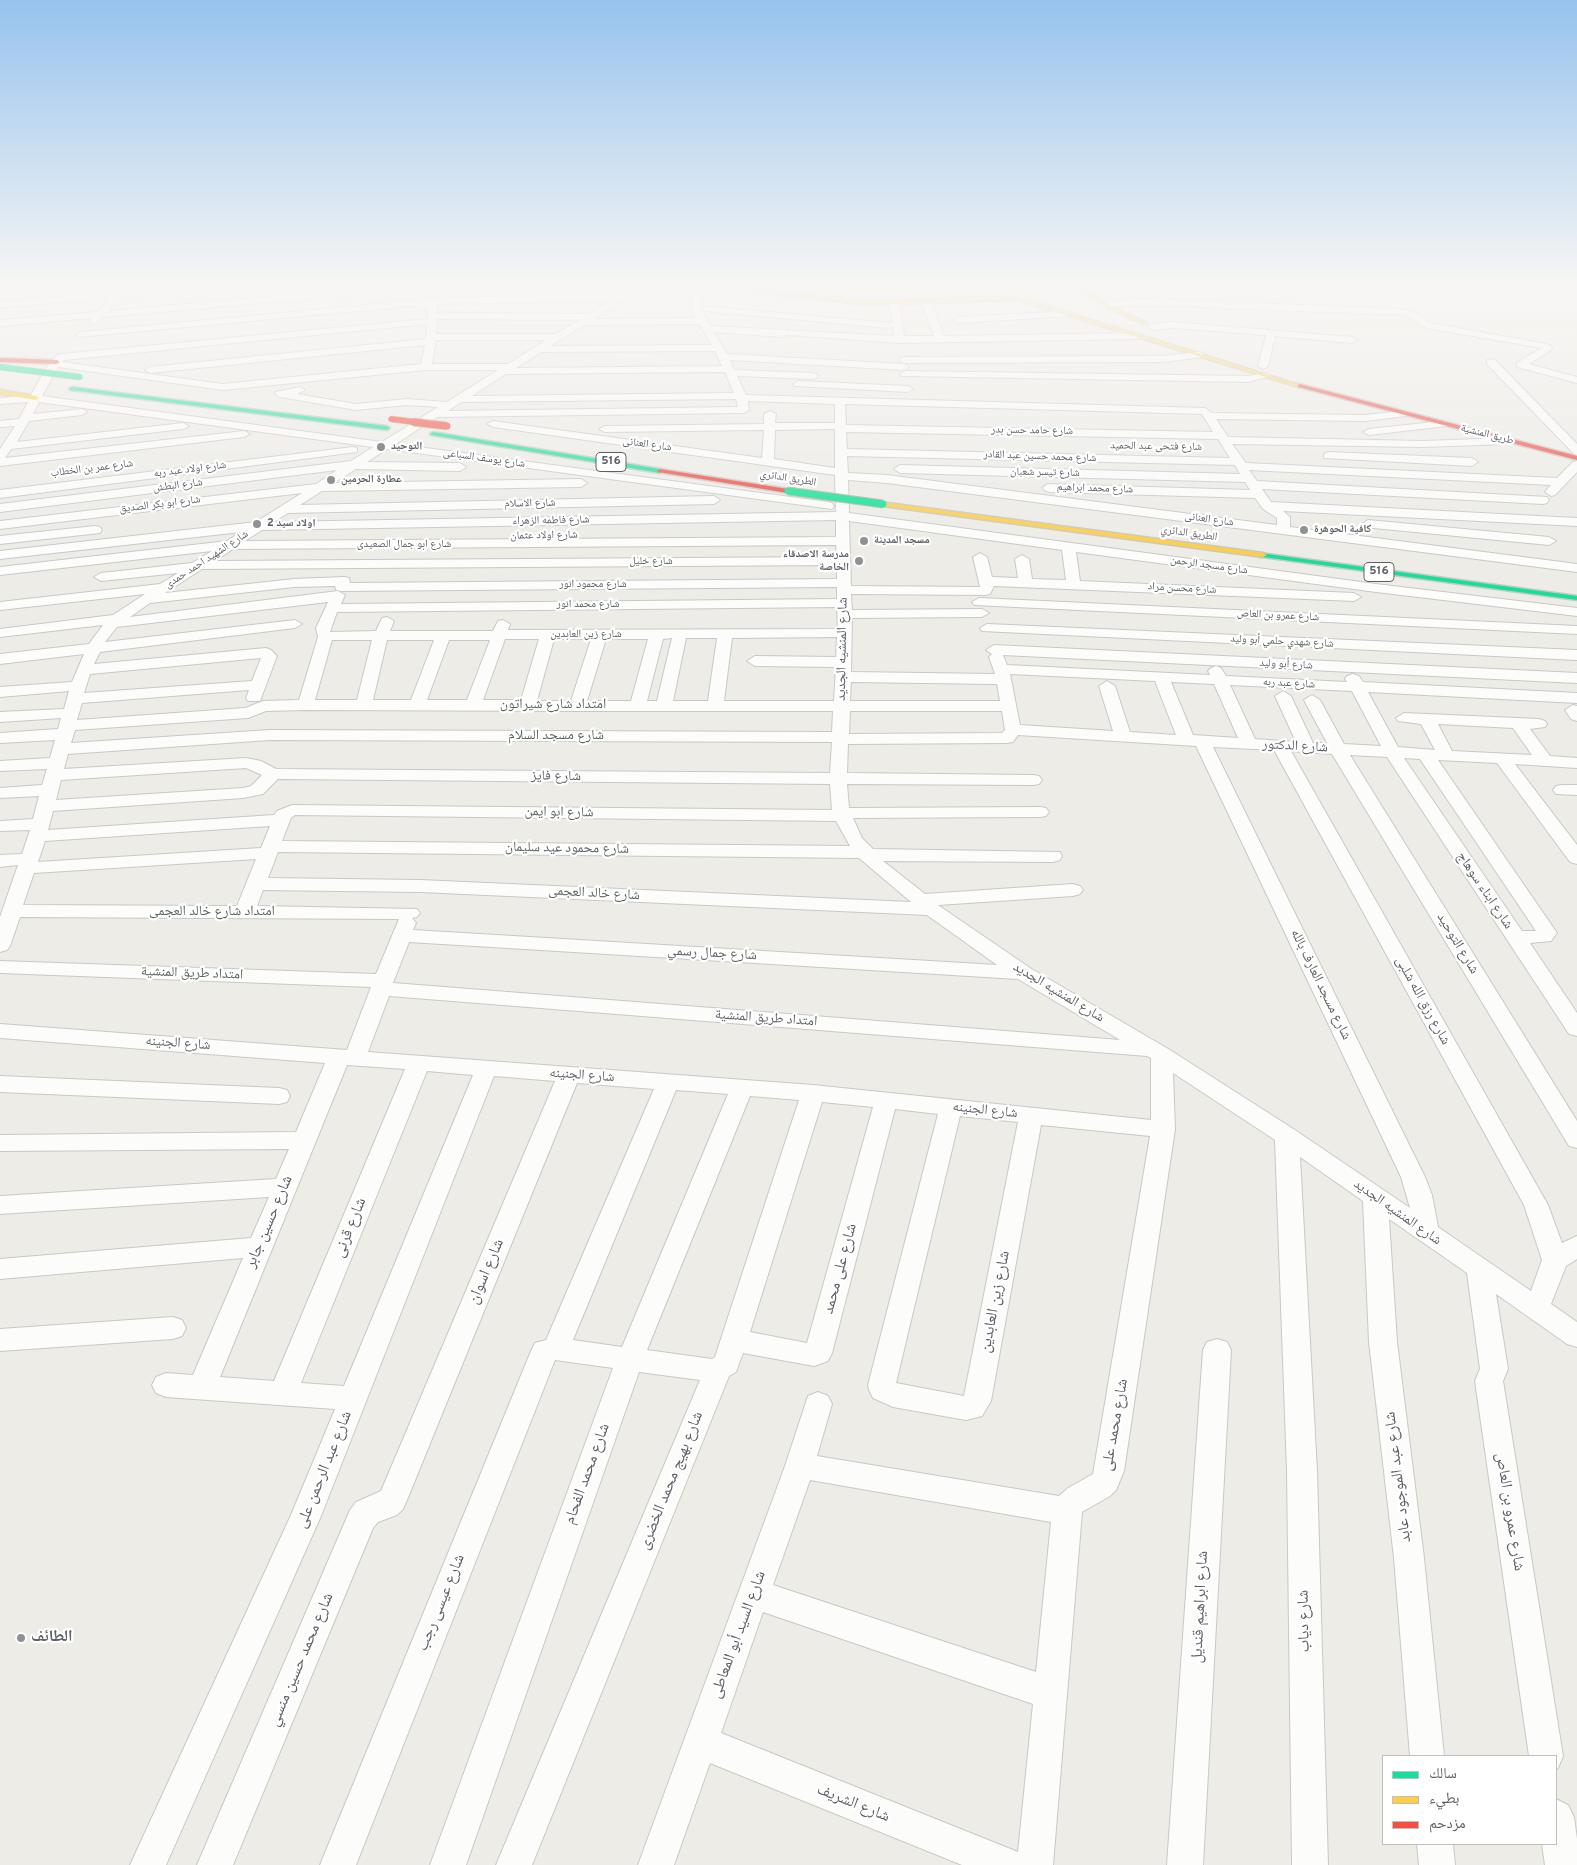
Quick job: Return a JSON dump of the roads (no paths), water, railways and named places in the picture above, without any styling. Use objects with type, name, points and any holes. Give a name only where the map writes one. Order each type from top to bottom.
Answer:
[{"type":"main road","name":"الطريق الدائري","points":[[58,374],[389,423],[433,434],[788,491],[1138,540],[1577,598]]},
{"type":"main road","name":"طريق المنشية","points":[[1274,374],[1402,414],[1577,458]]},
{"type":"main road","name":"طريق المنشية","points":[[1276,374],[1577,451]]},
{"type":"main road","name":"الطريق الدائري","points":[[27,383],[389,423],[447,426],[799,481],[1533,580]]},
{"type":"main road","points":[[0,392],[34,402]]},
{"type":"street","points":[[0,458],[10,440],[25,420],[50,374]]},
{"type":"street","points":[[123,374],[217,387],[353,374]]},
{"type":"street","points":[[452,410],[460,399],[499,374]]},
{"type":"street","points":[[411,377],[280,394],[356,407],[415,403],[452,410],[740,411],[746,408],[731,374]]},
{"type":"street","points":[[788,384],[845,374]]},
{"type":"street","points":[[460,399],[742,397],[770,400],[840,402],[886,374]]},
{"type":"street","points":[[924,374],[986,404],[1175,409],[1254,454]]},
{"type":"street","points":[[982,374],[1191,399]]},
{"type":"street","points":[[1014,374],[1180,389]]},
{"type":"street","points":[[1119,374],[1248,380],[1259,374]]},
{"type":"street","points":[[1503,374],[1577,451]]},
{"type":"street","points":[[1555,374],[1577,380]]},
{"type":"street","points":[[173,381],[222,376]]},
{"type":"street","points":[[473,379],[491,379]]},
{"type":"street","points":[[319,401],[427,392]]},
{"type":"street","points":[[444,392],[471,392]]},
{"type":"street","points":[[1170,398],[1180,421]]},
{"type":"street","points":[[768,462],[770,400]]},
{"type":"street","points":[[0,402],[34,402]]},
{"type":"street","points":[[0,409],[34,402]]},
{"type":"street","name":"شارع يوسف السباعى","points":[[34,402],[113,409],[775,499],[843,532]]},
{"type":"street","name":"شارع المنشيه الجديد","points":[[840,402],[842,421],[840,472],[843,532],[844,669],[838,798],[841,814],[847,828],[866,854],[926,905],[1023,973],[1156,1052],[1287,1136],[1577,1337]]},
{"type":"street","points":[[409,416],[415,403]]},
{"type":"street","points":[[986,404],[992,430]]},
{"type":"street","points":[[0,424],[113,409],[115,424]]},
{"type":"street","points":[[1224,436],[1384,409]]},
{"type":"street","name":"شارع الشهيد احمد حمدى","points":[[0,944],[10,902],[28,864],[39,830],[89,659],[115,621],[245,535],[258,519],[286,509],[436,414],[452,410]]},
{"type":"street","name":"شارع العنانى","points":[[452,410],[469,421],[931,484],[1208,506],[1283,530],[1577,568]]},
{"type":"street","points":[[1224,436],[1402,414]]},
{"type":"street","points":[[932,415],[968,416]]},
{"type":"street","points":[[989,416],[1180,421],[1224,436],[1559,482]]},
{"type":"street","points":[[10,440],[115,424],[178,418]]},
{"type":"street","name":"شارع حامد حسن بدر","points":[[542,430],[770,426],[842,421],[992,430],[1224,436]]},
{"type":"street","points":[[10,440],[212,422]]},
{"type":"street","points":[[1224,436],[1390,431],[1443,424]]},
{"type":"street","points":[[0,458],[271,430]]},
{"type":"street","points":[[1074,432],[1078,445]]},
{"type":"street","points":[[1224,436],[1423,444],[1507,441]]},
{"type":"street","points":[[1224,436],[1268,506],[1284,516],[1556,548]]},
{"type":"street","name":"شارع محمد حسين عبد القادر","points":[[840,446],[1224,436]]},
{"type":"street","name":"شارع فتحى عبد الحميد","points":[[1212,448],[1224,436]]},
{"type":"street","points":[[284,445],[332,439]]},
{"type":"street","name":"شارع فتحى عبد الحميد","points":[[840,446],[1097,446]]},
{"type":"street","name":"شارع اولاد عبد ربه","points":[[0,494],[327,452],[383,447]]},
{"type":"street","points":[[419,466],[425,451]]},
{"type":"street","points":[[1313,456],[1472,462]]},
{"type":"street","name":"شارع البطش","points":[[0,508],[355,465],[554,469]]},
{"type":"street","points":[[1532,520],[1543,500],[1577,465]]},
{"type":"street","name":"شارع تيسر شعبان","points":[[840,472],[1254,486]]},
{"type":"street","points":[[321,487],[652,482]]},
{"type":"street","name":"شارع محمد ابراهيم","points":[[931,484],[1208,506],[1254,486]]},
{"type":"street","points":[[1254,486],[1543,500]]},
{"type":"street","name":"شارع ابو بكر الصديق","points":[[0,525],[321,487]]},
{"type":"street","name":"شارع الاسلام","points":[[286,509],[775,499]]},
{"type":"street","points":[[1268,506],[1577,522]]},
{"type":"street","points":[[1283,530],[1284,516]]},
{"type":"street","name":"شارع فاطمه الزهراء","points":[[0,555],[258,519],[843,532]]},
{"type":"street","points":[[1532,520],[1556,548],[1577,568]]},
{"type":"street","points":[[0,540],[108,528]]},
{"type":"street","name":"شارع اولاد عثمان","points":[[245,535],[382,538],[843,532]]},
{"type":"street","name":"شارع ابو جمال الصعيدى","points":[[229,545],[579,543],[843,532]]},
{"type":"street","name":"شارع مسجد الرحمن","points":[[843,532],[1120,554],[1577,612]]},
{"type":"street","name":"شارع خليل","points":[[101,577],[197,566],[459,563],[843,532]]},
{"type":"street","points":[[0,571],[229,545]]},
{"type":"street","points":[[1069,550],[1073,584]]},
{"type":"street","points":[[1120,554],[1126,587]]},
{"type":"street","points":[[980,557],[982,603],[1009,706],[1008,735]]},
{"type":"street","points":[[1022,560],[1026,582]]},
{"type":"street","points":[[306,705],[326,636],[323,631],[352,563]]},
{"type":"street","points":[[145,600],[305,582],[338,593]]},
{"type":"street","name":"شارع محسن مراد","points":[[982,603],[1026,582],[1352,597],[1368,594],[1376,588]]},
{"type":"street","points":[[0,606],[164,588]]},
{"type":"street","points":[[0,633],[115,621],[338,593]]},
{"type":"street","name":"شارع محمود انور","points":[[338,593],[844,605]]},
{"type":"street","name":"شارع محمد انور","points":[[338,593],[458,606],[844,605]]},
{"type":"street","points":[[844,605],[982,603]]},
{"type":"street","points":[[844,605],[982,603]]},
{"type":"street","name":"شارع عمرو بن العاص","points":[[982,603],[1577,630]]},
{"type":"street","name":"شارع شهدي حلمي أبو وليد","points":[[982,603],[1577,655]]},
{"type":"street","name":"شارع زين العابدين","points":[[326,636],[725,634],[844,605]]},
{"type":"street","points":[[417,705],[458,606]]},
{"type":"street","points":[[473,705],[500,635],[504,619]]},
{"type":"street","points":[[364,704],[381,636],[387,621]]},
{"type":"street","points":[[0,671],[89,659],[295,624]]},
{"type":"street","points":[[638,706],[657,634]]},
{"type":"street","points":[[664,706],[680,634]]},
{"type":"street","points":[[715,706],[725,634]]},
{"type":"street","points":[[528,705],[548,635]]},
{"type":"street","points":[[577,706],[600,635]]},
{"type":"street","name":"شارع أبو وليد","points":[[994,650],[1577,678]]},
{"type":"street","points":[[0,659],[89,659],[266,653],[269,656],[259,696],[248,713],[63,744],[0,793]]},
{"type":"street","points":[[1212,660],[1250,744]]},
{"type":"street","name":"شارع عبد ربه","points":[[754,661],[844,669],[1161,677],[1357,687],[1576,708]]},
{"type":"street","name":"شارع ابناء سوهاج","points":[[1347,668],[1392,752],[1577,1029]]},
{"type":"street","name":"شارع مسجد العارف بالله","points":[[1161,677],[1413,1177],[1420,1195],[1426,1233]]},
{"type":"street","points":[[1107,686],[1123,736]]},
{"type":"street","points":[[0,692],[63,744]]},
{"type":"street","points":[[0,766],[63,744],[259,696]]},
{"type":"street","name":"امتداد شارع شيراتون","points":[[259,696],[306,705],[715,706],[789,700],[842,707],[1009,706]]},
{"type":"street","points":[[1283,696],[1307,747]]},
{"type":"street","name":"شارع التوحيد","points":[[1312,700],[1338,749],[1577,1140]]},
{"type":"street","points":[[0,717],[63,744],[243,793],[257,790],[273,774],[255,765],[246,763],[63,744],[0,738]]},
{"type":"street","points":[[1404,718],[1539,724]]},
{"type":"street","points":[[1427,719],[1446,755]]},
{"type":"street","points":[[1518,723],[1545,762]]},
{"type":"street","name":"شارع مسجد السلام","points":[[63,744],[270,735],[841,738],[1008,735]]},
{"type":"street","name":"شارع الدكتور","points":[[1008,735],[1123,736],[1577,763]]},
{"type":"street","name":"شارع رزق الله شلبى","points":[[1280,746],[1536,1205],[1555,1260]]},
{"type":"street","points":[[1425,754],[1547,933],[1544,937],[1515,937]]},
{"type":"street","points":[[1502,759],[1577,858]]},
{"type":"street","name":"شارع فايز","points":[[273,774],[839,780],[1033,780]]},
{"type":"street","name":"شارع ابو ايمن","points":[[282,820],[284,813],[292,810],[841,814],[1040,812]]},
{"type":"street","points":[[0,826],[39,830],[282,820],[245,912]]},
{"type":"street","name":"شارع محمود عيد سليمان","points":[[0,861],[28,864],[269,850],[1053,856]]},
{"type":"street","name":"شارع خالد العجمى","points":[[256,884],[420,886],[926,905],[1073,890]]},
{"type":"street","name":"شارع حسين جابر","points":[[202,1388],[304,1140],[382,985],[420,886]]},
{"type":"street","name":"امتداد شارع خالد العجمى","points":[[10,902],[245,912],[410,913]]},
{"type":"street","name":"شارع جمال رسمي","points":[[402,935],[1023,973]]},
{"type":"street","name":"امتداد طريق المنشية","points":[[0,967],[382,985],[1156,1052]]},
{"type":"street","name":"شارع الجنينه","points":[[0,1031],[813,1093],[1163,1129]]},
{"type":"street","name":"شارع محمد على","points":[[1067,1511],[1070,1504],[1079,1497],[1100,1487],[1106,1480],[1109,1471],[1163,1129],[1156,1052]]},
{"type":"street","name":"شارع قرنى","points":[[283,1394],[420,1062]]},
{"type":"street","name":"شارع عبد الرحمن على","points":[[148,1865],[306,1516],[486,1069]]},
{"type":"street","name":"شارع اسوان","points":[[404,1469],[569,1075]]},
{"type":"street","points":[[668,1082],[556,1349],[718,1371]]},
{"type":"street","points":[[0,1084],[279,1096]]},
{"type":"street","name":"شارع محمد الفحام","points":[[448,1865],[630,1359],[742,1088]]},
{"type":"street","name":"شارع بهيج محمد الخضرى","points":[[514,1865],[718,1371],[726,1365],[813,1093]]},
{"type":"street","name":"شارع على محمد","points":[[733,1340],[814,1355],[818,1353],[886,1101]]},
{"type":"street","name":"شارع زين العابدين","points":[[951,1107],[883,1380],[883,1390],[894,1395],[966,1408],[976,1406],[1031,1115]]},
{"type":"street","name":"شارع دياب","points":[[1287,1136],[1296,1377],[1302,1471],[1310,1865]]},
{"type":"street","points":[[0,1143],[304,1140]]},
{"type":"street","points":[[0,1205],[285,1187]]},
{"type":"street","name":"شارع عبد الموجود عابد","points":[[1375,1197],[1383,1342],[1409,1558],[1427,1755]]},
{"type":"street","points":[[1535,1307],[1544,1292],[1555,1260],[1577,1246]]},
{"type":"street","points":[[0,1269],[260,1247]]},
{"type":"street","name":"شارع عمرو بن العاص","points":[[1479,1269],[1494,1369],[1490,1386],[1546,1755]]},
{"type":"street","points":[[0,1340],[173,1328]]},
{"type":"street","name":"شارع عيسى رجب","points":[[338,1865],[543,1354],[549,1349],[556,1349]]},
{"type":"street","name":"شارع ابراهيم قنديل","points":[[1186,1865],[1217,1350]]},
{"type":"street","points":[[166,1385],[354,1399]]},
{"type":"street","name":"شارع السيد أبو المعاطى","points":[[656,1865],[800,1466],[818,1404]]},
{"type":"street","points":[[800,1466],[1067,1511],[1034,1865]]},
{"type":"street","name":"شارع محمد حسين منسي","points":[[215,1865],[361,1520],[367,1512],[386,1505],[392,1500],[404,1469]]},
{"type":"street","points":[[754,1594],[1049,1693]]},
{"type":"street","name":"شارع الشريف","points":[[700,1742],[1007,1865]]},
{"type":"street","points":[[1557,1824],[1563,1865]]},
{"type":"street","points":[[1435,1845],[1437,1865]]},
{"type":"place","name":"التوحيد","points":[[381,447]]},
{"type":"place","name":"عطارة الحرمين","points":[[331,480]]},
{"type":"place","name":"اولاد سيد 2","points":[[257,524]]},
{"type":"place","name":"كافية الحوهرة","points":[[1304,530]]},
{"type":"place","name":"مسجد المدينة","points":[[864,541]]},
{"type":"place","name":"مدرسة الاصدقاء الخاصة","points":[[859,561]]},
{"type":"place","name":"الطائف","points":[[21,1638]]}]
